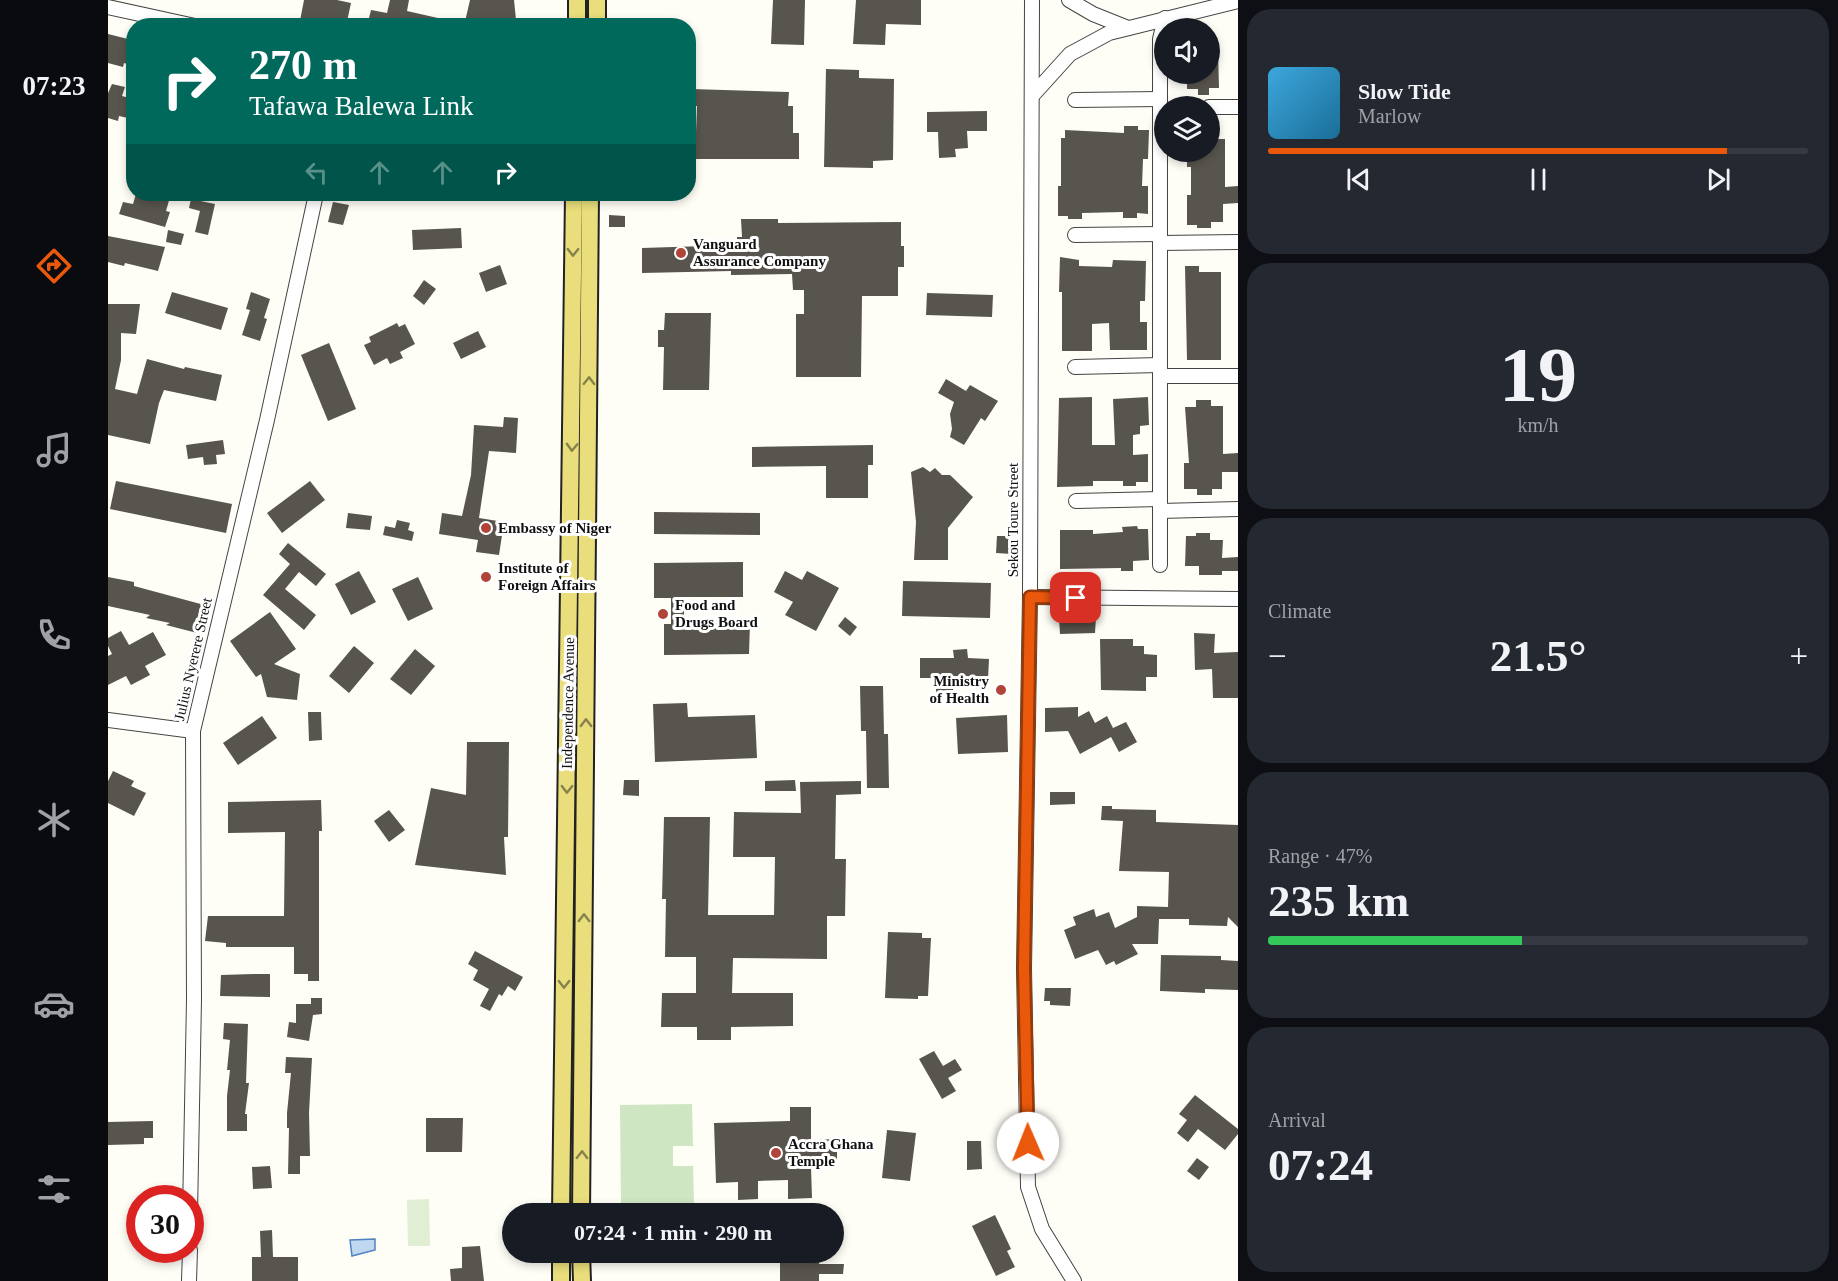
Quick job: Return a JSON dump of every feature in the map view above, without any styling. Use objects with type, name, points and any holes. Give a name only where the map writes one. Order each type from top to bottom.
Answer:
[{"type":"main road","points":[[577,0],[577,18]]},
{"type":"main road","points":[[597,0],[597,18]]},
{"type":"main road","name":"Independence Avenue","points":[[561,1203],[574,201]]},
{"type":"main road","name":"Independence Avenue","points":[[581,1203],[590,201]]},
{"type":"main road","points":[[561,1263],[561,1281]]},
{"type":"main road","points":[[581,1263],[582,1281]]},
{"type":"street","name":"Sekou Toure Street","points":[[1032,0],[1030,597],[1024,958],[1029,1187],[1042,1229],[1074,1281]]},
{"type":"street","points":[[1069,0],[1093,14],[1128,28]]},
{"type":"street","points":[[1164,18],[1238,1]]},
{"type":"street","points":[[108,7],[158,18]]},
{"type":"street","points":[[1032,96],[1070,54],[1109,33],[1154,21]]},
{"type":"street","points":[[1075,100],[1154,104]]},
{"type":"street","points":[[1220,107],[1238,107]]},
{"type":"street","points":[[1160,565],[1161,162]]},
{"type":"street","name":"Julius Nyerere Street","points":[[191,1185],[194,999],[193,731],[267,420],[314,201]]},
{"type":"street","points":[[1075,235],[1238,242]]},
{"type":"street","points":[[1075,367],[1238,376]]},
{"type":"street","points":[[1076,501],[1238,509]]},
{"type":"street","points":[[1030,597],[1238,599]]},
{"type":"street","points":[[108,720],[193,731]]},
{"type":"street","points":[[189,1281],[190,1263]]},
{"type":"green space","points":[[692,1104],[693,1146],[673,1146],[673,1166],[693,1166],[694,1203],[621,1203],[620,1105]]},
{"type":"green space","points":[[429,1199],[430,1246],[408,1246],[407,1200]]},
{"type":"water","points":[[375,1239],[375,1250],[352,1256],[350,1240]]},
{"type":"building","points":[[304,0],[337,0],[351,3],[348,18],[301,18]]},
{"type":"building","points":[[390,0],[409,0],[407,11],[438,18],[369,18],[371,10],[387,13]]},
{"type":"building","points":[[470,0],[514,0],[516,18],[466,18]]},
{"type":"building","points":[[773,0],[805,0],[804,45],[771,44]]},
{"type":"building","points":[[856,0],[921,0],[921,25],[886,24],[885,45],[853,44]]},
{"type":"building","points":[[108,34],[126,38],[126,64],[124,63],[123,67],[108,63]]},
{"type":"building","points":[[826,69],[859,70],[859,78],[894,79],[893,160],[873,161],[873,168],[824,167]]},
{"type":"building","points":[[112,84],[125,87],[122,96],[126,97],[126,118],[119,116],[118,121],[108,118],[108,93]]},
{"type":"building","points":[[1187,84],[1219,84],[1219,88],[1209,88],[1209,95],[1198,95],[1198,89],[1187,89]]},
{"type":"building","points":[[696,89],[789,92],[788,106],[793,106],[793,133],[799,133],[799,159],[696,159]]},
{"type":"building","points":[[987,111],[987,131],[967,131],[968,148],[955,149],[956,157],[939,158],[938,132],[927,132],[927,112]]},
{"type":"building","points":[[1124,126],[1138,126],[1138,130],[1149,130],[1148,159],[1143,159],[1142,186],[1148,186],[1148,214],[1137,213],[1137,218],[1123,218],[1123,212],[1082,213],[1082,219],[1058,216],[1058,186],[1061,186],[1061,138],[1065,138],[1065,130],[1124,133]]},
{"type":"building","points":[[1220,139],[1225,139],[1225,187],[1238,186],[1238,203],[1223,204],[1223,222],[1211,222],[1211,228],[1187,225],[1187,195],[1191,195],[1191,167],[1187,167],[1187,162],[1220,162]]},
{"type":"building","points":[[134,201],[169,201],[166,211],[170,212],[165,227],[119,214],[123,202],[133,204]]},
{"type":"building","points":[[191,201],[215,204],[208,235],[195,232],[200,211],[189,208]]},
{"type":"building","points":[[333,202],[349,205],[343,225],[328,222]]},
{"type":"building","points":[[609,215],[625,216],[625,227],[609,227]]},
{"type":"building","points":[[741,219],[778,219],[778,223],[901,222],[904,267],[898,267],[898,296],[862,296],[861,377],[796,377],[796,314],[804,314],[804,290],[793,290],[792,274],[731,275],[731,271],[642,273],[642,248],[737,245],[737,237],[742,237]]},
{"type":"building","points":[[461,228],[462,248],[413,250],[412,230]]},
{"type":"building","points":[[168,230],[184,234],[181,245],[166,242]]},
{"type":"building","points":[[108,236],[165,247],[158,271],[125,263],[124,266],[108,262]]},
{"type":"building","points":[[1060,257],[1079,260],[1079,266],[1112,267],[1113,260],[1146,261],[1145,301],[1140,301],[1140,322],[1147,322],[1147,350],[1110,350],[1109,323],[1092,324],[1092,351],[1062,351]]},
{"type":"building","points":[[500,265],[507,284],[486,292],[479,273]]},
{"type":"building","points":[[1185,266],[1199,266],[1199,272],[1221,272],[1221,360],[1187,360]]},
{"type":"building","points":[[424,280],[436,289],[424,305],[413,296]]},
{"type":"building","points":[[172,292],[228,308],[221,330],[165,313]]},
{"type":"building","points":[[251,292],[270,299],[260,341],[242,335],[250,310],[246,309]]},
{"type":"building","points":[[927,293],[993,295],[992,317],[926,315]]},
{"type":"building","points":[[108,304],[140,304],[136,334],[121,333],[121,360],[115,389],[137,394],[147,359],[184,369],[185,367],[222,375],[216,401],[164,390],[150,444],[108,435]]},
{"type":"building","points":[[665,313],[711,313],[709,390],[663,390],[664,347],[658,347],[658,330],[664,330]]},
{"type":"building","points":[[397,323],[399,327],[405,324],[415,344],[400,352],[403,358],[390,364],[387,358],[374,365],[364,345],[371,342],[369,337]]},
{"type":"building","points":[[478,331],[486,347],[461,359],[453,343]]},
{"type":"building","points":[[329,343],[356,409],[328,421],[301,355]]},
{"type":"building","points":[[946,379],[966,391],[970,385],[998,401],[985,421],[981,418],[964,445],[950,437],[952,429],[950,414],[954,402],[938,393]]},
{"type":"building","points":[[1092,397],[1092,445],[1115,445],[1113,399],[1148,397],[1149,425],[1140,426],[1140,434],[1133,435],[1133,455],[1148,454],[1148,482],[1136,482],[1136,486],[1123,486],[1123,481],[1093,481],[1093,486],[1057,487],[1059,398]]},
{"type":"building","points":[[1196,400],[1211,400],[1211,406],[1223,406],[1223,454],[1238,453],[1238,472],[1222,472],[1222,489],[1212,489],[1212,495],[1197,495],[1197,489],[1184,489],[1184,463],[1189,463],[1185,407],[1196,407]]},
{"type":"building","points":[[504,417],[518,418],[516,453],[489,451],[479,518],[504,522],[499,555],[476,552],[478,540],[439,534],[442,513],[462,516],[471,475],[474,425],[503,427]]},
{"type":"building","points":[[223,440],[225,454],[216,455],[217,464],[204,465],[203,457],[188,459],[186,445]]},
{"type":"building","points":[[873,445],[873,465],[868,465],[868,498],[826,498],[826,466],[752,467],[752,447]]},
{"type":"building","points":[[923,467],[930,472],[935,468],[942,475],[950,475],[973,497],[948,528],[948,560],[914,560],[916,522],[911,472]]},
{"type":"building","points":[[116,481],[232,504],[226,533],[110,509]]},
{"type":"building","points":[[310,481],[325,500],[282,533],[267,513]]},
{"type":"building","points":[[654,512],[760,513],[760,535],[654,534]]},
{"type":"building","points":[[348,513],[372,516],[370,530],[346,528]]},
{"type":"building","points":[[397,520],[410,523],[408,530],[414,532],[412,541],[383,535],[385,526],[395,528]]},
{"type":"building","points":[[1137,526],[1138,529],[1148,529],[1149,560],[1133,561],[1133,571],[1121,571],[1121,568],[1060,569],[1060,530],[1093,530],[1093,534],[1123,532],[1122,527]]},
{"type":"building","points":[[1196,533],[1210,533],[1210,540],[1223,540],[1222,558],[1238,557],[1238,571],[1222,571],[1222,575],[1199,575],[1199,566],[1185,566],[1186,536],[1196,536]]},
{"type":"building","points":[[997,536],[1013,536],[1012,554],[996,553]]},
{"type":"building","points":[[288,543],[326,574],[316,586],[299,572],[285,589],[316,615],[304,630],[263,595],[290,564],[279,554]]},
{"type":"building","points":[[743,562],[743,597],[684,597],[684,624],[750,623],[749,654],[664,655],[664,624],[671,624],[671,598],[654,598],[654,563]]},
{"type":"building","points":[[359,571],[376,602],[351,615],[335,584]]},
{"type":"building","points":[[785,571],[802,580],[807,571],[839,588],[816,631],[785,615],[793,602],[774,592]]},
{"type":"building","points":[[108,577],[134,582],[134,586],[208,606],[201,634],[166,625],[170,623],[146,618],[150,615],[108,606]]},
{"type":"building","points":[[418,577],[433,609],[408,621],[392,589]]},
{"type":"building","points":[[903,581],[991,583],[990,618],[902,616]]},
{"type":"building","points":[[270,612],[296,649],[274,664],[300,674],[297,700],[267,697],[261,674],[256,677],[230,641]]},
{"type":"building","points":[[1085,615],[1096,617],[1095,633],[1060,634],[1059,618],[1085,618]]},
{"type":"building","points":[[845,617],[857,627],[850,636],[838,626]]},
{"type":"building","points":[[121,631],[129,645],[153,632],[166,655],[145,666],[150,675],[131,685],[126,676],[108,685],[108,656],[112,654],[108,646],[108,638]]},
{"type":"building","points":[[1194,633],[1215,634],[1214,653],[1238,652],[1238,698],[1213,698],[1212,669],[1195,670]]},
{"type":"building","points":[[1100,639],[1133,639],[1133,646],[1144,646],[1144,654],[1157,655],[1157,677],[1146,677],[1146,691],[1101,690]]},
{"type":"building","points":[[354,646],[374,663],[349,693],[329,676]]},
{"type":"building","points":[[415,649],[435,666],[411,695],[390,679]]},
{"type":"building","points":[[967,649],[968,658],[989,659],[988,679],[953,679],[953,695],[936,695],[936,678],[920,678],[920,658],[954,658],[953,650]]},
{"type":"building","points":[[860,686],[883,686],[884,734],[888,734],[889,788],[867,788],[866,731],[861,731]]},
{"type":"building","points":[[687,703],[688,717],[755,715],[757,758],[655,762],[653,704]]},
{"type":"building","points":[[1078,707],[1078,717],[1089,711],[1095,723],[1107,716],[1113,728],[1126,722],[1137,742],[1119,752],[1111,737],[1080,754],[1068,731],[1045,732],[1045,708]]},
{"type":"building","points":[[308,712],[321,712],[322,740],[309,741]]},
{"type":"building","points":[[1007,715],[1008,752],[958,754],[956,718]]},
{"type":"building","points":[[262,716],[277,738],[238,765],[223,743]]},
{"type":"building","points":[[467,742],[509,742],[508,837],[504,837],[506,875],[415,865],[431,788],[466,795]]},
{"type":"building","points":[[113,771],[134,781],[131,786],[146,793],[134,816],[108,803],[108,781]]},
{"type":"building","points":[[624,780],[639,780],[639,796],[623,795]]},
{"type":"building","points":[[795,780],[796,791],[765,791],[765,781]]},
{"type":"building","points":[[861,781],[861,794],[836,795],[835,859],[846,859],[845,916],[827,916],[827,959],[733,958],[732,993],[793,993],[793,1026],[731,1027],[731,1040],[697,1040],[697,1027],[661,1027],[662,993],[696,993],[696,957],[665,957],[666,899],[662,899],[664,817],[710,817],[708,915],[774,915],[775,857],[733,857],[734,812],[801,813],[800,782]]},
{"type":"building","points":[[1050,792],[1075,792],[1075,804],[1050,805]]},
{"type":"building","points":[[321,800],[319,981],[308,981],[308,974],[294,974],[294,947],[226,947],[226,943],[205,941],[208,916],[284,916],[285,832],[228,833],[228,802]]},
{"type":"building","points":[[1102,806],[1112,806],[1112,809],[1156,810],[1156,822],[1238,825],[1238,927],[1228,917],[1227,926],[1189,925],[1189,919],[1159,919],[1158,944],[1132,944],[1138,954],[1116,965],[1114,961],[1106,965],[1098,950],[1075,959],[1064,930],[1076,925],[1073,917],[1094,909],[1096,917],[1109,912],[1115,928],[1137,917],[1137,906],[1168,907],[1169,872],[1119,871],[1123,821],[1101,820]]},
{"type":"building","points":[[389,810],[405,830],[389,842],[374,821]]},
{"type":"building","points":[[888,932],[922,933],[922,938],[931,938],[928,996],[918,996],[918,999],[885,998]]},
{"type":"building","points":[[475,951],[523,977],[515,991],[508,986],[502,996],[499,994],[490,1011],[480,1006],[489,989],[473,980],[478,970],[468,964]]},
{"type":"building","points":[[1161,955],[1221,956],[1221,960],[1238,961],[1238,990],[1205,989],[1205,993],[1160,991]]},
{"type":"building","points":[[270,974],[270,997],[220,996],[221,975]]},
{"type":"building","points":[[1045,988],[1071,988],[1070,1006],[1050,1005],[1050,1001],[1044,1001]]},
{"type":"building","points":[[311,998],[322,998],[322,1014],[313,1015],[309,1041],[287,1037],[289,1022],[296,1023],[296,1004],[311,1004]]},
{"type":"building","points":[[224,1023],[248,1024],[246,1083],[249,1083],[245,1114],[247,1114],[247,1131],[227,1131],[230,1070],[227,1070],[230,1040],[223,1039]]},
{"type":"building","points":[[934,1051],[943,1066],[955,1059],[962,1070],[948,1078],[956,1091],[942,1099],[919,1059]]},
{"type":"building","points":[[286,1057],[312,1058],[309,1113],[310,1156],[300,1156],[300,1174],[288,1174],[287,1113],[291,1073],[285,1073]]},
{"type":"building","points":[[1195,1095],[1238,1129],[1238,1134],[1225,1150],[1198,1129],[1188,1142],[1177,1133],[1187,1120],[1179,1114]]},
{"type":"building","name":"Accra Ghana Temple","points":[[790,1107],[811,1107],[811,1140],[837,1139],[837,1167],[811,1167],[812,1198],[788,1199],[788,1180],[758,1181],[758,1199],[738,1200],[738,1182],[716,1183],[714,1123],[790,1121]]},
{"type":"building","points":[[426,1118],[463,1118],[462,1152],[426,1152]]},
{"type":"building","points":[[153,1121],[153,1138],[144,1138],[144,1144],[108,1145],[108,1122]]},
{"type":"building","points":[[887,1130],[916,1133],[910,1181],[882,1178]]},
{"type":"building","points":[[967,1141],[981,1141],[982,1169],[967,1170]]},
{"type":"building","points":[[1197,1158],[1209,1167],[1199,1180],[1187,1171]]},
{"type":"building","points":[[270,1166],[272,1188],[253,1189],[252,1167]]},
{"type":"building","points":[[995,1215],[1011,1249],[1007,1251],[1015,1267],[996,1276],[972,1226]]},
{"type":"building","points":[[272,1230],[273,1257],[298,1257],[298,1281],[252,1281],[252,1257],[261,1257],[260,1231]]},
{"type":"building","points":[[480,1246],[484,1281],[451,1281],[450,1269],[462,1268],[462,1247]]},
{"type":"building","points":[[780,1263],[844,1264],[843,1274],[819,1274],[819,1281],[780,1281]]},
{"type":"place","name":"Vanguard Assurance Company","points":[[681,253]]},
{"type":"place","name":"Embassy of Niger","points":[[486,528]]},
{"type":"place","name":"Institute of Foreign Affairs","points":[[486,577]]},
{"type":"place","name":"Food and Drugs Board","points":[[663,614]]},
{"type":"place","name":"Ministry of Health","points":[[1001,690]]},
{"type":"place","name":"Accra Ghana Temple","points":[[776,1153]]},
{"type":"route","points":[[1028,1143],[1024,968],[1030,597],[1076,598]]}]
